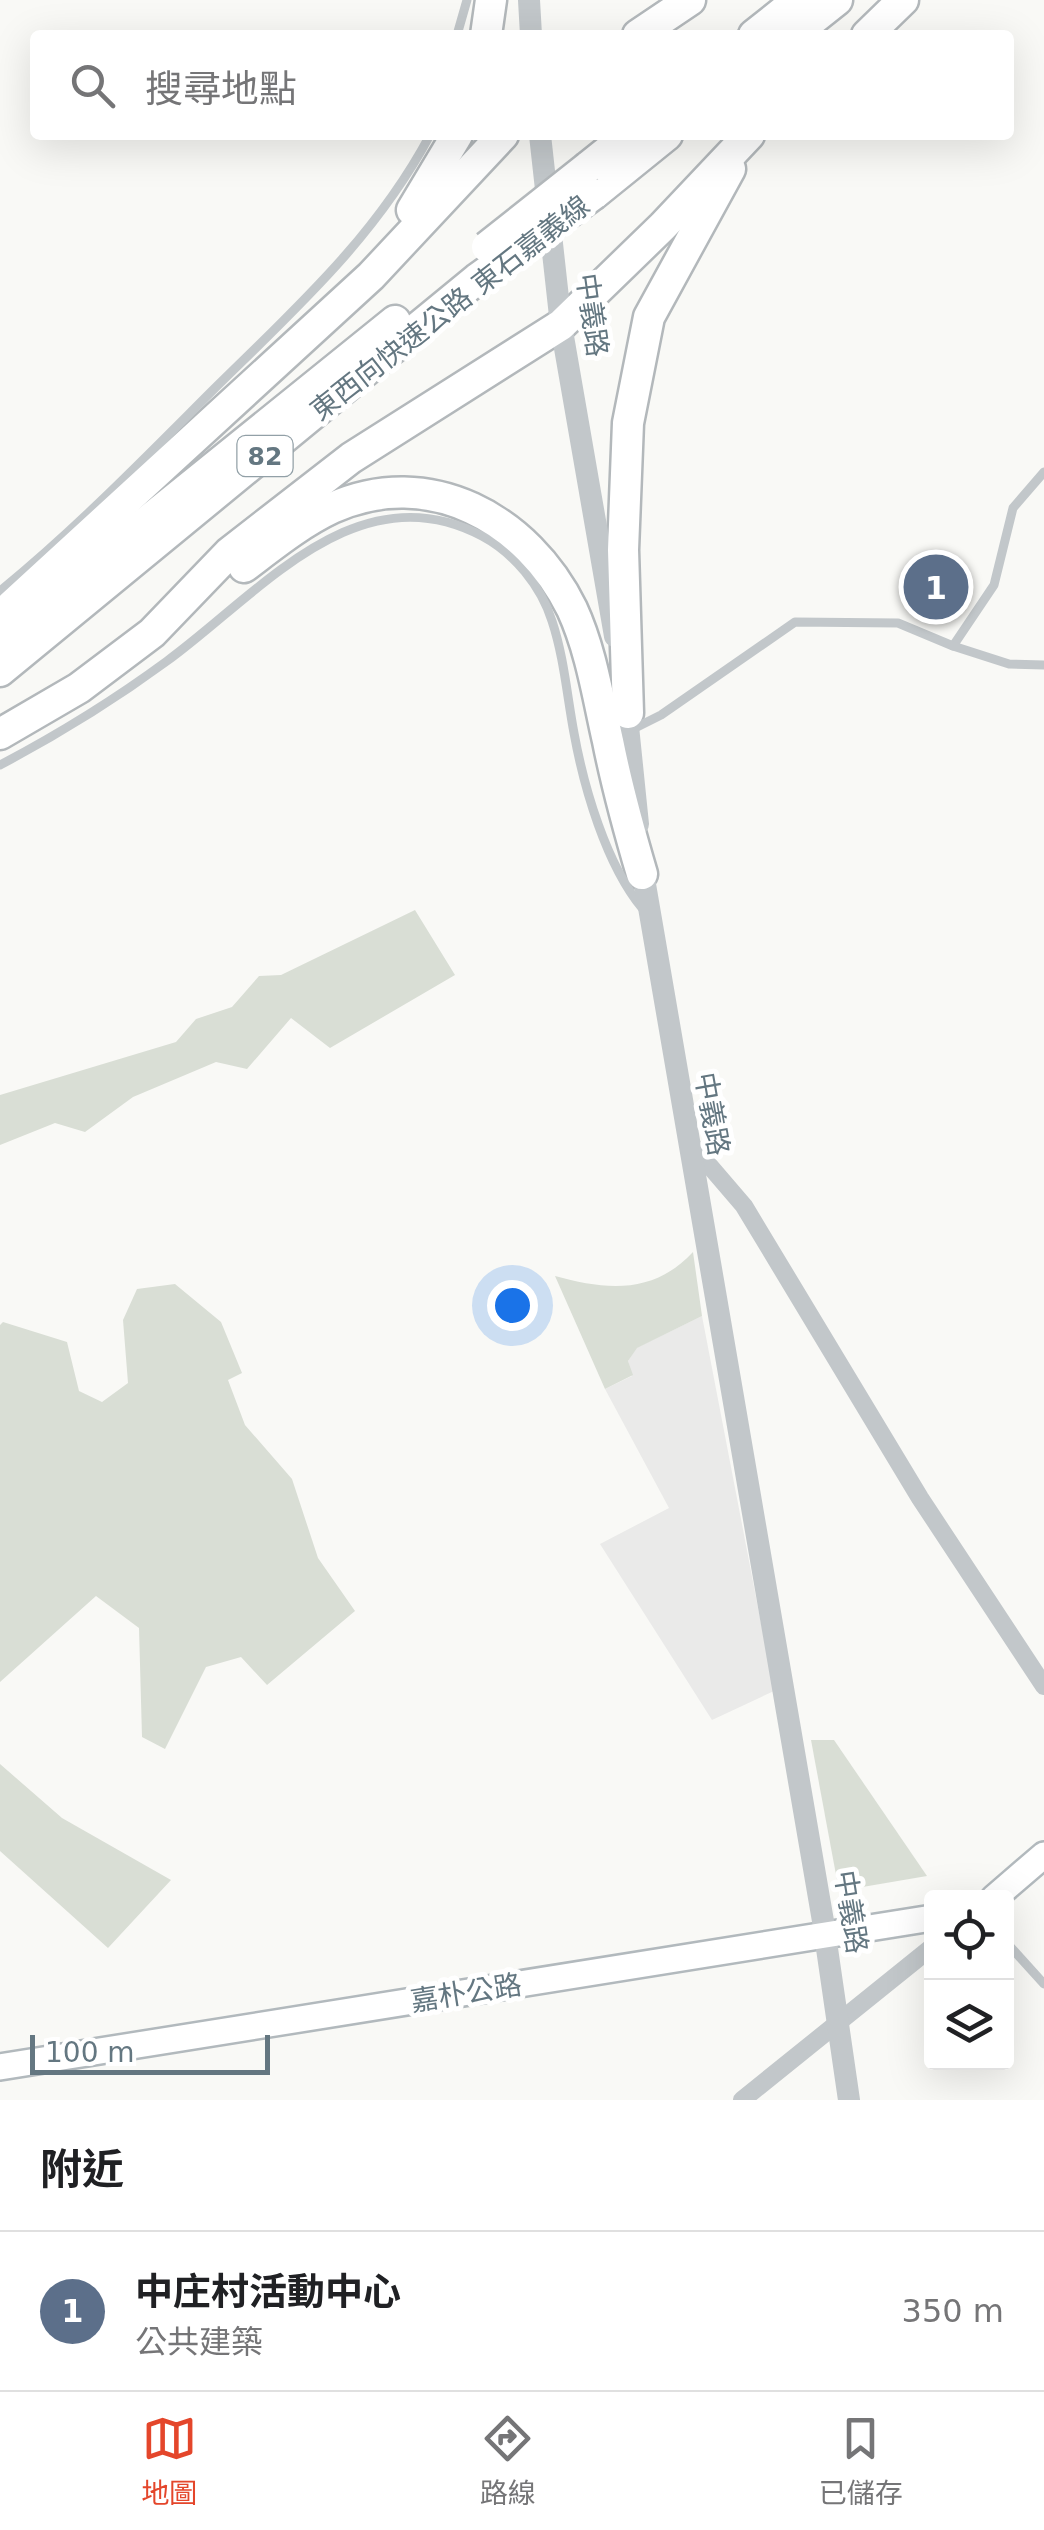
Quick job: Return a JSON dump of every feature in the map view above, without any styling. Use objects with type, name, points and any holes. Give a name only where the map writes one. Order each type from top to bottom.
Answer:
[{"type":"highway","points":[[487,30],[491,0]]},
{"type":"highway","points":[[645,30],[690,0]]},
{"type":"highway","points":[[760,30],[798,0]]},
{"type":"highway","points":[[799,30],[836,0]]},
{"type":"highway","points":[[872,30],[903,0]]},
{"type":"highway","points":[[304,333],[413,209],[454,140]]},
{"type":"highway","points":[[0,616],[370,276],[499,140]]},
{"type":"highway","name":"東西向快速公路 東石嘉義線","points":[[0,670],[477,279],[530,241],[591,180],[624,140]]},
{"type":"highway","name":"東西向快速公路 東石嘉義線","points":[[0,640],[487,247],[659,140]]},
{"type":"highway","points":[[152,633],[230,552],[352,458],[561,325],[663,226],[743,140]]},
{"type":"highway","points":[[642,874],[622,727],[628,423],[649,318],[745,140]]},
{"type":"highway","points":[[0,734],[79,688],[301,525],[334,507],[372,494],[408,491],[440,494],[515,532],[546,569],[571,608],[622,727]]},
{"type":"main road","points":[[1003,1890],[1044,1855]]},
{"type":"main road","name":"嘉朴公路","points":[[0,2067],[924,1919]]},
{"type":"street","points":[[529,0],[532,30]]},
{"type":"street","name":"中義路","points":[[541,140],[561,325],[622,727]]},
{"type":"street","name":"中義路","points":[[642,874],[825,1936],[849,2100]]},
{"type":"street","points":[[686,1138],[744,1206],[920,1498],[1044,1686]]},
{"type":"street","points":[[742,2100],[924,1953]]},
{"type":"lane","points":[[459,30],[467,0]]},
{"type":"lane","points":[[0,591],[137,466],[326,278],[384,211],[427,140]]},
{"type":"lane","points":[[953,646],[994,585],[1013,508],[1044,472]]},
{"type":"lane","points":[[0,765],[105,705],[326,538],[347,528],[395,516],[435,519],[463,526],[510,554],[544,601],[562,658],[575,737],[600,830],[634,897],[651,918]]},
{"type":"lane","points":[[622,727],[661,715],[795,622],[898,623],[1008,664],[1044,665]]},
{"type":"lane","points":[[1014,1951],[1044,1984]]},
{"type":"shaded area","points":[[415,910],[455,975],[330,1048],[291,1018],[247,1069],[216,1062],[133,1097],[85,1132],[55,1123],[0,1145],[0,1095],[176,1042],[196,1019],[232,1007],[259,976],[281,975]]},
{"type":"shaded area","points":[[693,1252],[702,1316],[637,1348],[628,1361],[633,1375],[605,1389],[555,1276],[592,1284],[628,1285],[662,1276]]},
{"type":"shaded area","points":[[175,1284],[221,1322],[242,1373],[228,1380],[245,1425],[292,1479],[318,1558],[355,1611],[267,1685],[241,1657],[206,1667],[165,1749],[142,1737],[139,1628],[96,1596],[0,1682],[0,1325],[3,1322],[67,1342],[79,1391],[102,1402],[128,1383],[123,1320],[137,1289]]},
{"type":"shaded area","points":[[702,1316],[774,1691],[712,1720],[600,1544],[669,1508],[605,1389],[632,1376],[628,1361],[636,1348]]},
{"type":"shaded area","points":[[811,1740],[834,1740],[927,1876],[839,1891]]},
{"type":"shaded area","points":[[0,1764],[62,1818],[171,1880],[108,1948],[0,1851]]},
{"type":"building","points":[[924,571],[939,575],[937,583],[969,592],[965,609],[935,601],[933,607],[915,602]]},
{"type":"place","name":"中庄村活動中心","points":[[936,587]]}]
